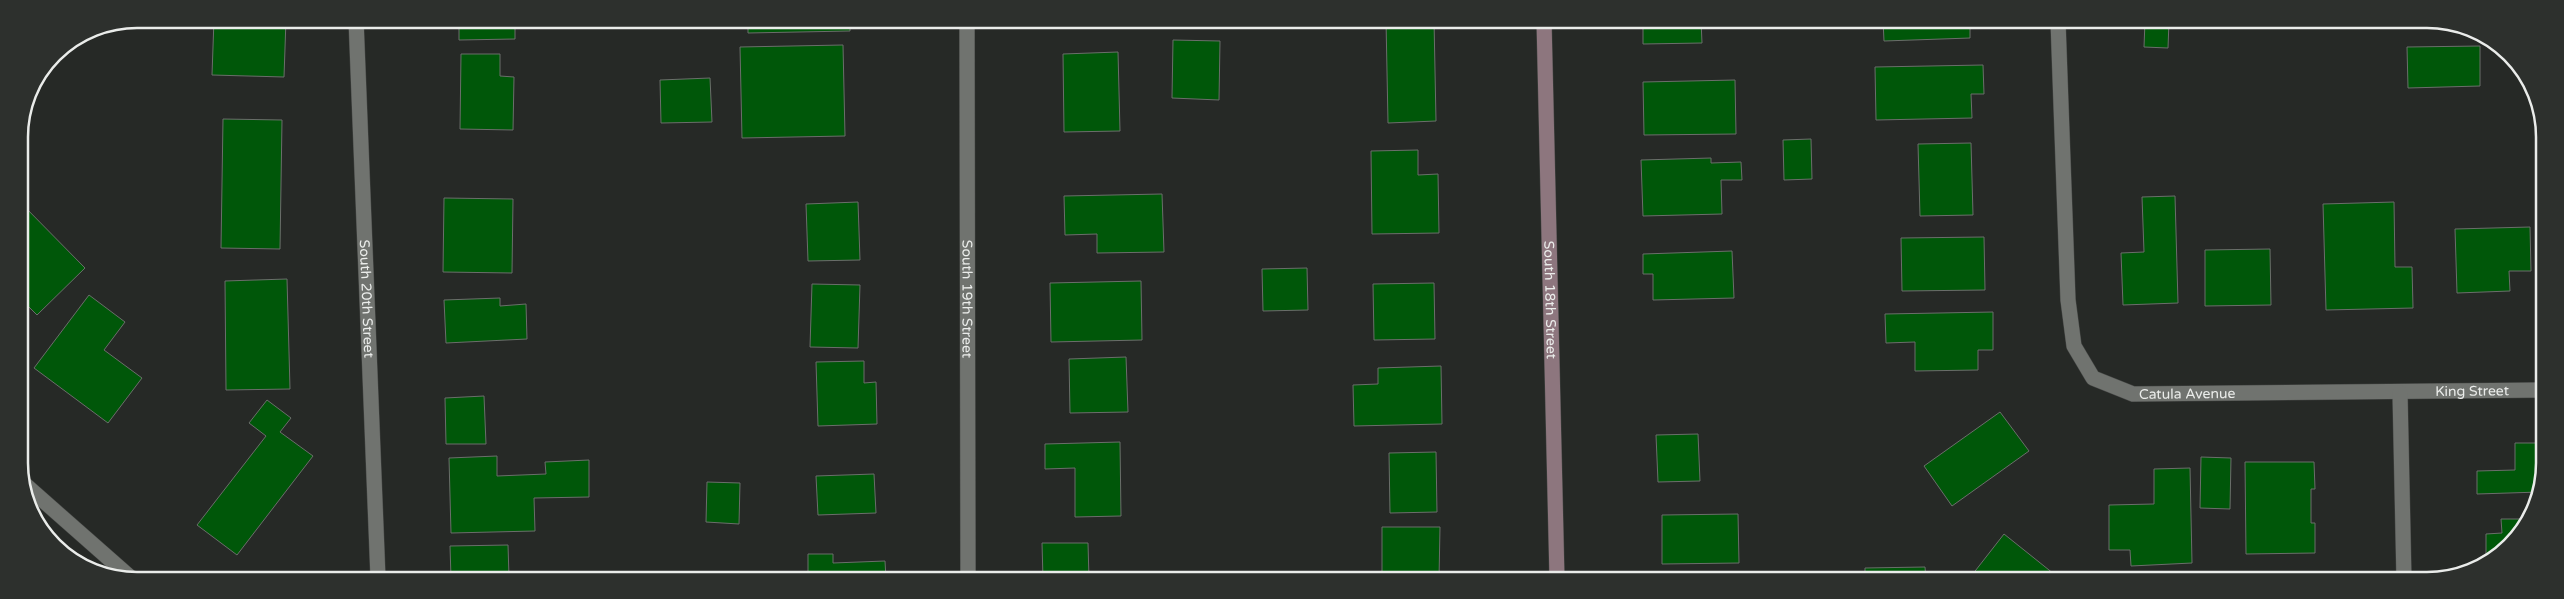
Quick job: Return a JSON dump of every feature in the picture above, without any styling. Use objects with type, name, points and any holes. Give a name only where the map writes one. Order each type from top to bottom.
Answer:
[{"type":"main road","name":"South 18th Street","points":[[1544,28],[1557,571]]},
{"type":"street","name":"South 20th Street","points":[[356,28],[378,572]]},
{"type":"street","name":"South 19th Street","points":[[967,28],[968,572]]},
{"type":"street","name":"Catula Avenue","points":[[2058,28],[2068,300],[2074,346],[2093,378],[2133,394],[2400,392]]},
{"type":"street","name":"King Street","points":[[2400,392],[2536,390]]},
{"type":"street","points":[[2400,392],[2404,571]]},
{"type":"street","points":[[31,490],[122,570]]},
{"type":"building","points":[[214,28],[286,28],[284,77],[212,75]]},
{"type":"building","points":[[459,28],[515,28],[515,39],[459,40]]},
{"type":"building","points":[[748,28],[850,28],[850,31],[748,33]]},
{"type":"building","points":[[1386,28],[1434,28],[1436,121],[1388,123]]},
{"type":"building","points":[[1643,28],[1701,28],[1702,43],[1643,44]]},
{"type":"building","points":[[1883,28],[1970,28],[1970,38],[1884,41]]},
{"type":"building","points":[[2145,28],[2169,28],[2168,48],[2144,47]]},
{"type":"building","points":[[1173,40],[1220,41],[1219,100],[1172,98]]},
{"type":"building","points":[[843,45],[845,136],[742,138],[740,47]]},
{"type":"building","points":[[2480,46],[2480,86],[2408,88],[2407,47]]},
{"type":"building","points":[[1118,52],[1120,131],[1064,132],[1063,54]]},
{"type":"building","points":[[461,54],[500,54],[500,76],[514,77],[513,130],[460,129]]},
{"type":"building","points":[[1983,65],[1984,94],[1971,94],[1972,118],[1876,120],[1875,67]]},
{"type":"building","points":[[710,78],[712,122],[661,123],[660,80]]},
{"type":"building","points":[[1735,80],[1736,134],[1644,135],[1643,82]]},
{"type":"building","points":[[223,119],[282,120],[280,249],[221,248]]},
{"type":"building","points":[[1811,139],[1812,179],[1784,180],[1783,140]]},
{"type":"building","points":[[1971,143],[1973,215],[1920,216],[1918,144]]},
{"type":"building","points":[[1418,150],[1418,175],[1438,174],[1439,233],[1372,234],[1371,151]]},
{"type":"building","points":[[1711,158],[1711,163],[1741,162],[1742,180],[1721,180],[1722,214],[1643,216],[1641,160]]},
{"type":"building","points":[[1162,194],[1164,252],[1097,253],[1097,234],[1065,235],[1064,196]]},
{"type":"building","points":[[2175,196],[2178,303],[2123,305],[2121,253],[2144,252],[2142,197]]},
{"type":"building","points":[[444,198],[513,199],[512,273],[443,272]]},
{"type":"building","points":[[858,202],[860,260],[808,261],[806,204]]},
{"type":"building","points":[[2394,202],[2395,267],[2412,267],[2413,308],[2326,310],[2323,204]]},
{"type":"building","points":[[28,210],[85,268],[37,315],[28,306]]},
{"type":"building","points":[[2530,227],[2531,271],[2509,271],[2510,291],[2457,293],[2455,229]]},
{"type":"building","points":[[1984,237],[1985,290],[1902,291],[1901,238]]},
{"type":"building","points":[[2270,249],[2271,305],[2205,306],[2205,250]]},
{"type":"building","points":[[1732,251],[1734,298],[1653,300],[1653,274],[1643,274],[1643,254]]},
{"type":"building","points":[[1307,268],[1308,310],[1263,311],[1262,269]]},
{"type":"building","points":[[287,279],[290,389],[226,390],[225,281]]},
{"type":"building","points":[[1141,281],[1142,340],[1051,342],[1050,283]]},
{"type":"building","points":[[1434,283],[1435,339],[1374,340],[1373,284]]},
{"type":"building","points":[[812,284],[860,285],[858,348],[810,347]]},
{"type":"building","points":[[89,295],[125,322],[104,350],[142,378],[108,423],[34,368]]},
{"type":"building","points":[[500,298],[500,306],[526,304],[527,339],[446,343],[444,300]]},
{"type":"building","points":[[1993,312],[1993,350],[1978,350],[1978,370],[1915,371],[1915,342],[1886,343],[1885,314]]},
{"type":"building","points":[[1126,357],[1128,412],[1070,413],[1069,359]]},
{"type":"building","points":[[864,361],[864,383],[876,382],[877,424],[818,426],[816,362]]},
{"type":"building","points":[[1441,366],[1442,424],[1354,426],[1353,385],[1378,384],[1378,368]]},
{"type":"building","points":[[484,396],[486,444],[446,444],[445,398]]},
{"type":"building","points":[[267,400],[291,418],[280,432],[313,456],[237,555],[197,525],[266,436],[249,423]]},
{"type":"building","points":[[2000,412],[2029,451],[1952,506],[1924,466]]},
{"type":"building","points":[[1698,434],[1700,481],[1658,482],[1656,435]]},
{"type":"building","points":[[1120,442],[1121,516],[1075,517],[1075,468],[1045,469],[1045,444]]},
{"type":"building","points":[[2515,443],[2536,443],[2536,477],[2532,492],[2477,494],[2477,471],[2515,470]]},
{"type":"building","points":[[1436,452],[1437,512],[1390,513],[1389,453]]},
{"type":"building","points":[[497,456],[497,476],[546,474],[545,462],[589,460],[589,497],[534,498],[535,531],[451,533],[449,458]]},
{"type":"building","points":[[2201,457],[2231,458],[2230,509],[2200,508]]},
{"type":"building","points":[[2245,462],[2314,462],[2315,489],[2311,489],[2311,523],[2315,523],[2315,553],[2246,554]]},
{"type":"building","points":[[2190,468],[2192,563],[2131,566],[2130,550],[2109,550],[2109,505],[2154,504],[2154,469]]},
{"type":"building","points":[[874,474],[876,513],[818,515],[816,476]]},
{"type":"building","points":[[707,482],[740,483],[739,524],[706,522]]},
{"type":"building","points":[[1738,514],[1739,563],[1662,564],[1662,515]]},
{"type":"building","points":[[2501,519],[2521,519],[2510,534],[2486,554],[2486,534],[2502,533]]},
{"type":"building","points":[[1382,527],[1440,527],[1439,571],[1382,571]]},
{"type":"building","points":[[2004,534],[2050,571],[1975,571]]},
{"type":"building","points":[[1042,543],[1088,543],[1089,572],[1043,572]]},
{"type":"building","points":[[508,545],[509,572],[451,572],[450,546]]},
{"type":"building","points":[[808,554],[833,554],[833,563],[885,561],[886,572],[808,572]]},
{"type":"building","points":[[1925,567],[1925,571],[1865,571],[1865,568]]}]
